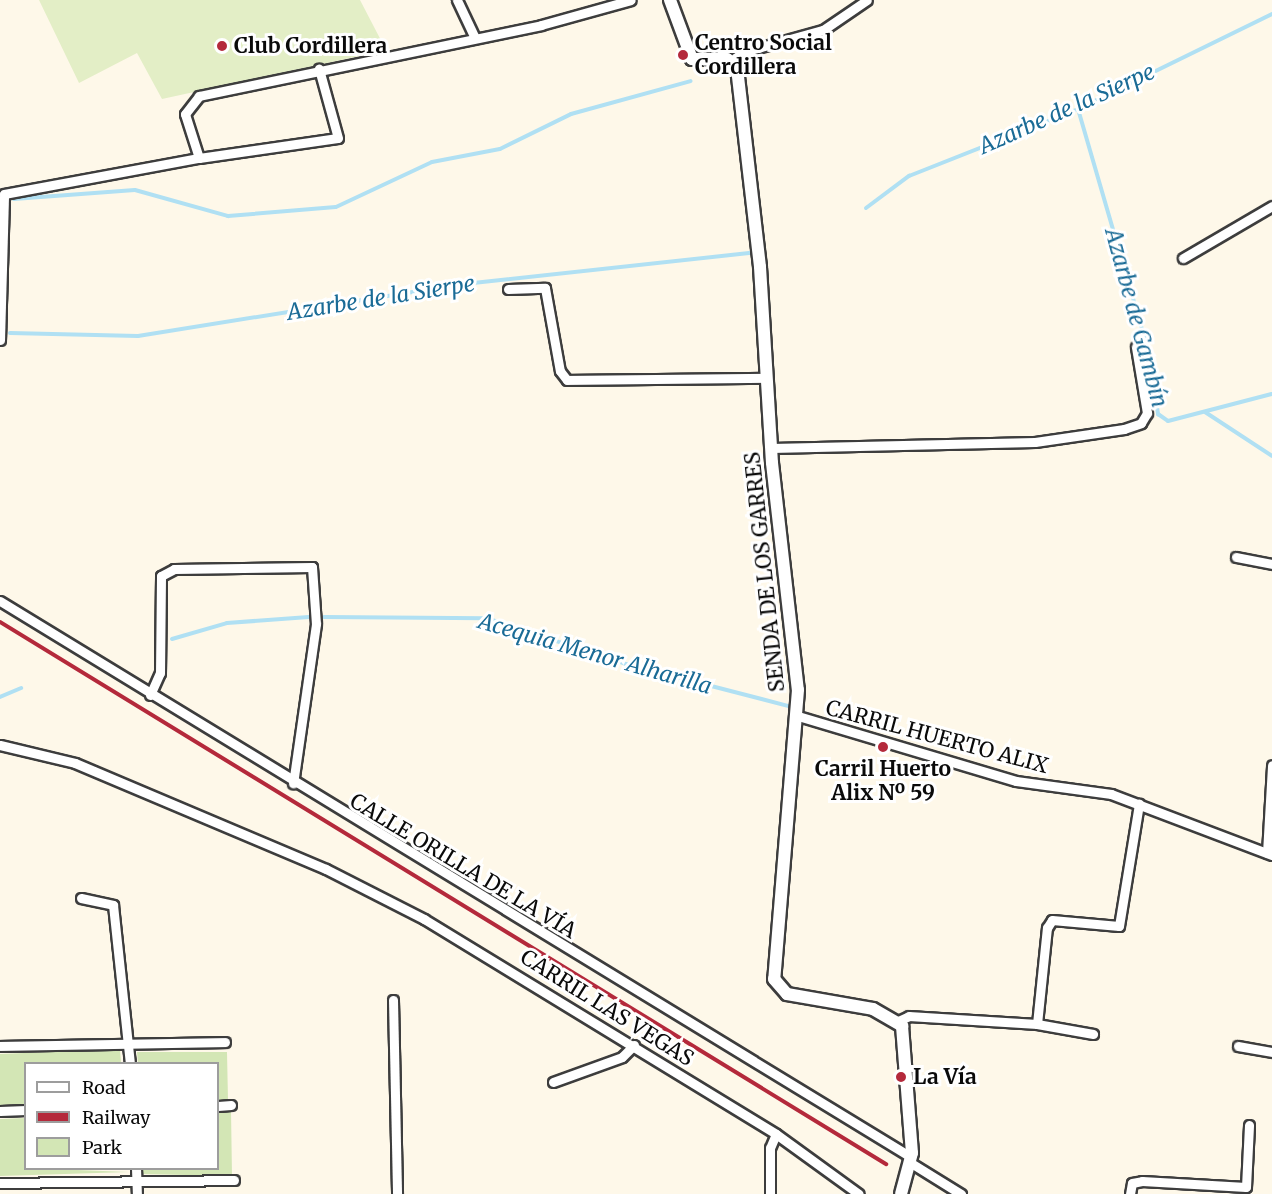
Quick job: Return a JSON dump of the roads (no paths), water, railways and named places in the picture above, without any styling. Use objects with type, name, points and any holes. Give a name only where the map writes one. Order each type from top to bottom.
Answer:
[{"type":"street","points":[[457,0],[475,38]]},
{"type":"street","points":[[199,158],[185,114],[190,101],[319,69],[475,38],[630,0]]},
{"type":"street","points":[[669,0],[694,60],[731,61],[743,52],[823,30],[867,0]]},
{"type":"street","name":"SENDA DE LOS GARRES","points":[[731,61],[738,72],[753,210],[771,448],[795,634],[798,716],[776,985],[787,994],[873,1009],[898,1021]]},
{"type":"street","points":[[0,340],[4,194],[199,158],[338,138],[319,69]]},
{"type":"street","points":[[1183,258],[1272,206]]},
{"type":"street","points":[[508,289],[544,288],[560,371],[567,380],[767,378]]},
{"type":"street","points":[[771,448],[1035,442],[1124,429],[1141,423],[1147,413],[1136,347]]},
{"type":"street","points":[[1236,557],[1272,564]]},
{"type":"street","points":[[150,695],[160,673],[161,576],[174,569],[312,567],[316,624],[293,783]]},
{"type":"street","name":"CALLE ORILLA DE LA VÍA","points":[[0,601],[293,783],[911,1160],[961,1194]]},
{"type":"street","name":"CARRIL HUERTO ALIX","points":[[798,716],[1016,781],[1101,792],[1139,804],[1269,854]]},
{"type":"street","name":"CARRIL LAS VEGAS","points":[[0,745],[75,763],[326,869],[462,940],[776,1134],[859,1194]]},
{"type":"street","points":[[1269,854],[1272,765]]},
{"type":"street","points":[[1037,1024],[1052,920],[1119,926],[1139,804]]},
{"type":"street","points":[[81,898],[114,905],[130,1062]]},
{"type":"street","points":[[393,1000],[397,1194]]},
{"type":"street","points":[[901,1194],[911,1160],[904,1033],[898,1021],[909,1016],[1037,1024],[1093,1034]]},
{"type":"street","points":[[0,1046],[129,1041],[225,1042]]},
{"type":"street","points":[[553,1082],[622,1057],[634,1045]]},
{"type":"street","points":[[1238,1046],[1272,1052]]},
{"type":"street","points":[[219,1106],[231,1106]]},
{"type":"street","points":[[0,1111],[24,1110]]},
{"type":"street","points":[[1130,1194],[1132,1184],[1142,1181],[1246,1187],[1250,1125]]},
{"type":"street","points":[[770,1194],[770,1148],[776,1134]]},
{"type":"street","points":[[136,1170],[137,1194]]},
{"type":"street","points":[[0,1183],[136,1179],[234,1180]]},
{"type":"waterway","name":"Azarbe de la Sierpe","points":[[866,208],[909,176],[1078,109],[1272,14]]},
{"type":"waterway","points":[[14,199],[135,190],[228,216],[336,207],[432,162],[500,149],[571,114],[691,81]]},
{"type":"waterway","name":"Azarbe de Gambín","points":[[1078,109],[1150,357],[1158,414],[1168,421],[1272,394]]},
{"type":"waterway","name":"Azarbe de la Sierpe","points":[[10,333],[138,336],[464,284],[751,253]]},
{"type":"waterway","points":[[1205,412],[1272,456]]},
{"type":"waterway","name":"Acequia Menor Alharilla","points":[[172,639],[227,623],[309,617]]},
{"type":"waterway","name":"Acequia Menor Alharilla","points":[[324,617],[486,618],[626,664],[792,707]]},
{"type":"waterway","name":"Acequia Menor Alharilla","points":[[0,697],[21,688]]},
{"type":"railway","points":[[0,622],[886,1164]]},
{"type":"place","name":"Club Cordillera","points":[[222,46]]},
{"type":"place","name":"Centro Social Cordillera","points":[[683,55]]},
{"type":"place","name":"Carril Huerto Alix Nº 59","points":[[883,747]]},
{"type":"place","name":"La Vía","points":[[901,1077]]}]
